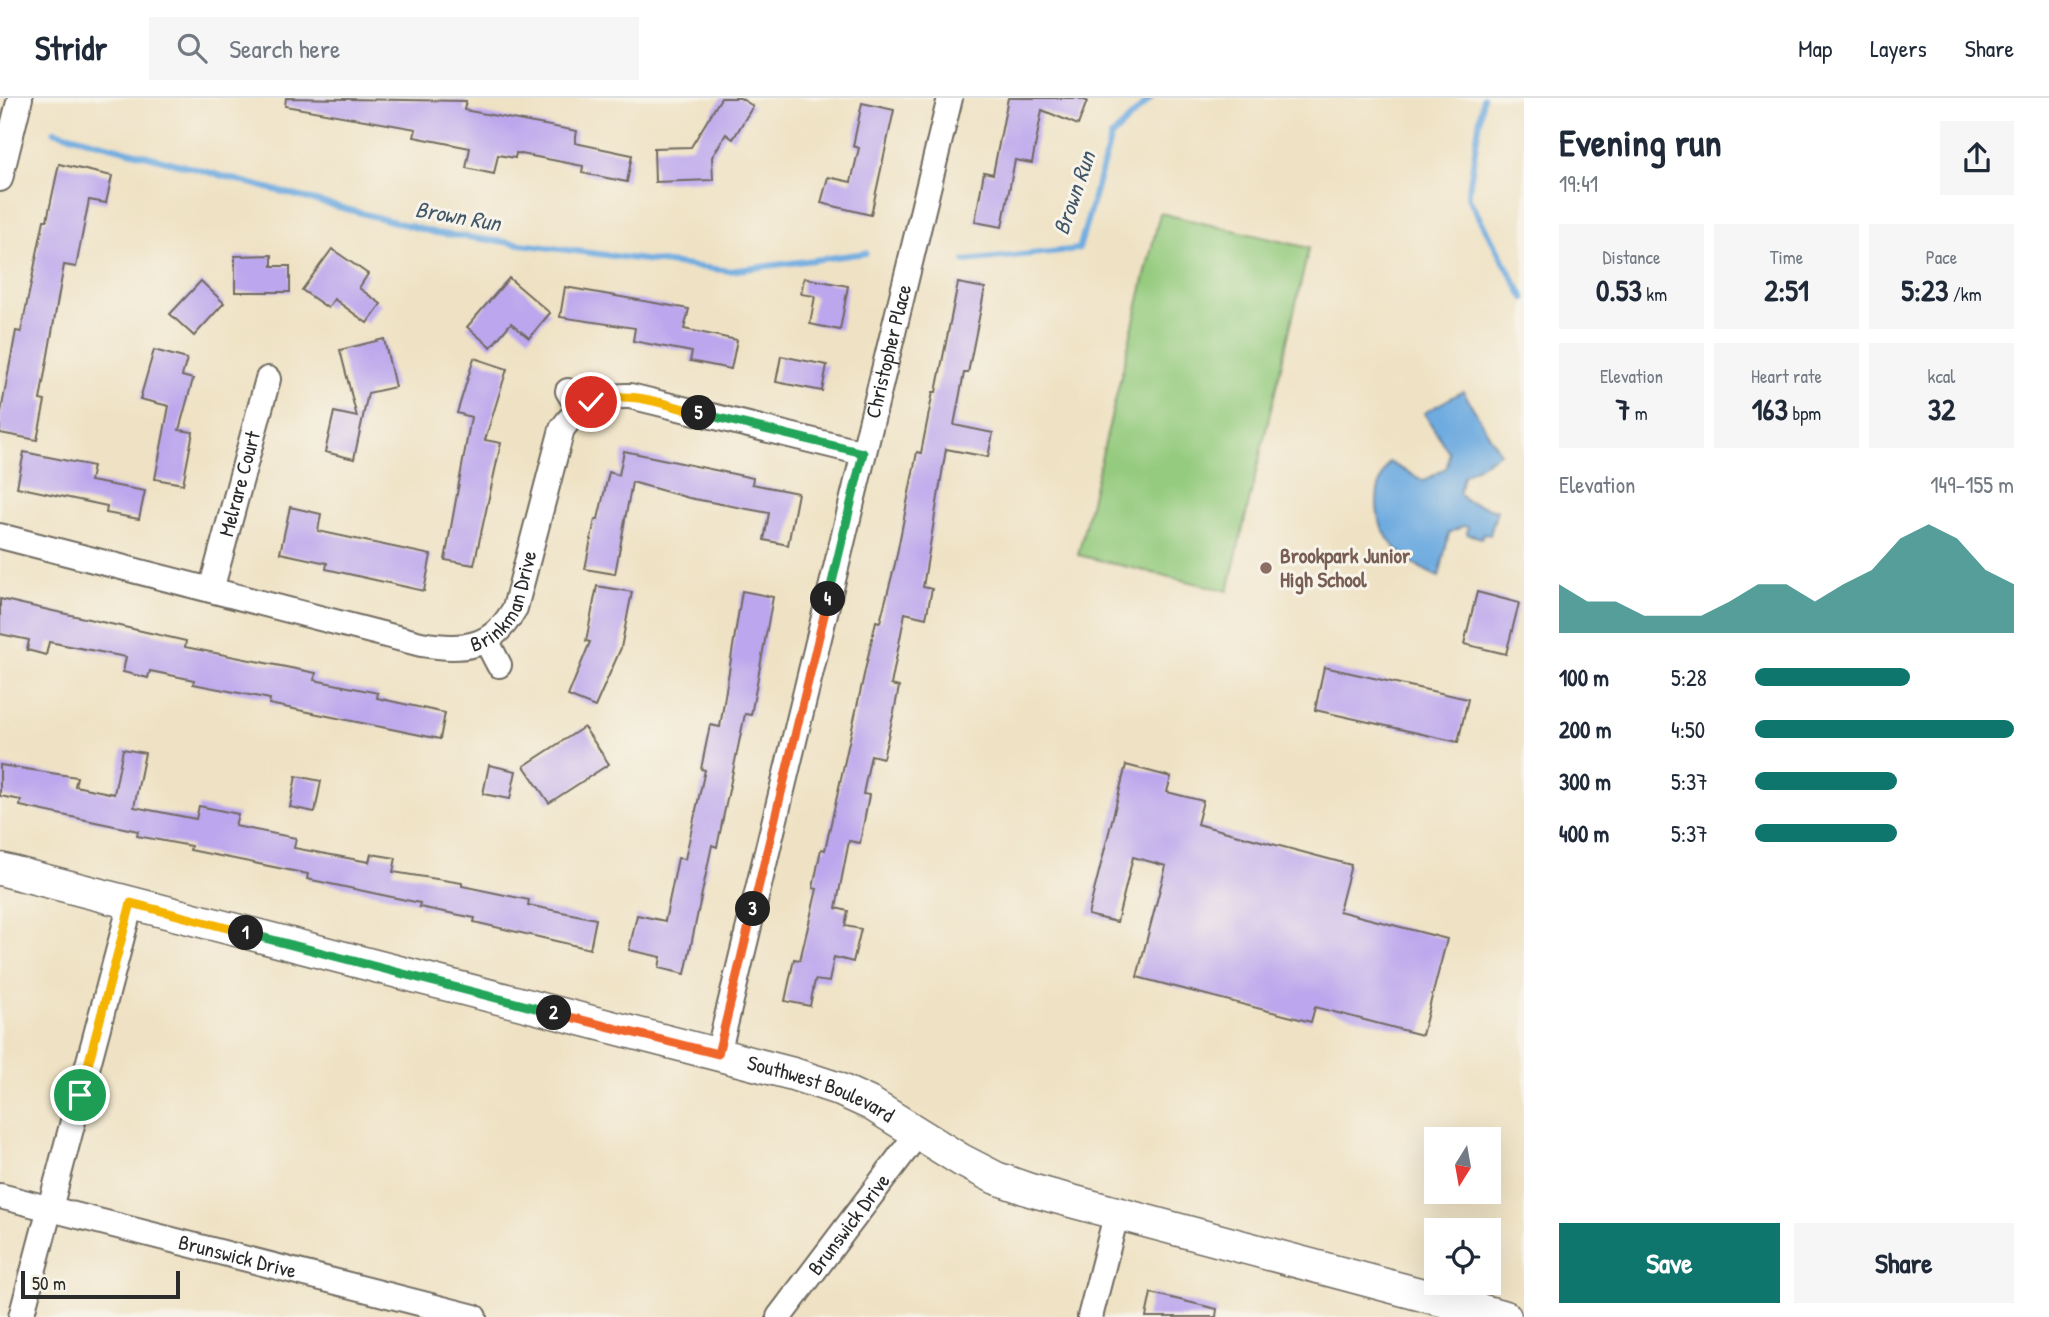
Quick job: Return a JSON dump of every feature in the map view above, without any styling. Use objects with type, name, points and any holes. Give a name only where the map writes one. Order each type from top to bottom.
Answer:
[{"type":"street","points":[[0,179],[20,98]]},
{"type":"street","name":"Christopher Place","points":[[718,1054],[950,98]]},
{"type":"street","name":"Melrare Court","points":[[211,590],[268,379]]},
{"type":"street","name":"Brinkman Drive","points":[[0,536],[449,649],[486,640],[508,622],[515,608],[562,429],[574,400],[630,396],[863,453]]},
{"type":"street","points":[[486,640],[499,665]]},
{"type":"street","name":"Southwest Boulevard","points":[[0,869],[718,1054],[836,1088],[871,1104],[996,1178],[1424,1307],[1505,1317]]},
{"type":"street","points":[[21,1317],[131,903]]},
{"type":"street","name":"Brunswick Drive","points":[[779,1317],[918,1133]]},
{"type":"street","name":"Brunswick Drive","points":[[0,1196],[474,1317]]},
{"type":"street","points":[[1090,1317],[1116,1216]]},
{"type":"green space","points":[[1160,213],[1309,248],[1228,591],[1078,555]]},
{"type":"water","points":[[1463,391],[1500,453],[1463,476],[1459,493],[1466,501],[1497,510],[1490,535],[1483,533],[1482,538],[1467,534],[1468,527],[1463,526],[1449,533],[1439,577],[1406,558],[1393,545],[1378,516],[1377,499],[1380,481],[1389,462],[1424,481],[1447,467],[1449,453],[1424,413]]},
{"type":"building","points":[[286,98],[466,101],[464,110],[577,131],[575,143],[632,155],[627,182],[582,173],[583,166],[516,153],[515,158],[498,155],[494,174],[466,168],[470,148],[414,137],[416,129],[285,106]]},
{"type":"building","points":[[721,98],[740,98],[753,106],[733,139],[726,134],[712,157],[713,180],[655,182],[654,148],[691,147]]},
{"type":"building","points":[[1008,98],[1078,98],[1087,101],[1078,125],[1042,110],[1032,163],[1015,160],[1002,227],[975,222],[984,172],[993,174]]},
{"type":"building","points":[[862,103],[894,110],[871,215],[821,203],[828,177],[851,182],[859,148],[853,146]]},
{"type":"building","points":[[59,164],[112,176],[106,203],[89,200],[76,267],[64,265],[40,400],[45,401],[37,440],[0,433],[0,417],[16,331],[21,332],[44,220],[47,220]]},
{"type":"building","points":[[332,249],[368,274],[359,288],[381,304],[367,323],[334,299],[328,308],[302,290]]},
{"type":"building","points":[[272,255],[272,266],[290,266],[290,292],[235,292],[235,256]]},
{"type":"building","points":[[509,278],[550,313],[529,338],[511,323],[491,347],[467,327]]},
{"type":"building","points":[[804,278],[848,286],[840,330],[810,324],[815,296],[801,294]]},
{"type":"building","points":[[201,281],[224,303],[194,336],[170,314]]},
{"type":"building","points":[[958,283],[985,288],[968,373],[964,373],[954,425],[993,433],[988,457],[946,449],[923,587],[932,589],[926,618],[905,613],[891,685],[899,687],[894,712],[883,758],[871,755],[863,794],[869,795],[860,843],[849,841],[836,908],[848,911],[845,926],[861,929],[853,962],[834,957],[829,982],[815,980],[810,1006],[785,1001],[794,959],[800,960],[817,889],[813,888],[821,849],[825,850],[876,621],[880,622],[895,564],[917,452],[921,453],[933,392],[936,392]]},
{"type":"building","points":[[565,287],[689,309],[684,329],[737,340],[731,369],[690,361],[692,352],[633,341],[635,328],[560,317]]},
{"type":"building","points":[[384,339],[395,387],[368,393],[354,459],[325,452],[334,412],[357,417],[340,350]]},
{"type":"building","points":[[154,350],[187,359],[182,376],[193,379],[179,430],[193,432],[183,484],[155,479],[169,406],[140,399]]},
{"type":"building","points":[[781,356],[827,365],[822,391],[776,382]]},
{"type":"building","points":[[474,358],[507,369],[485,440],[501,443],[474,565],[445,560],[471,417],[457,413]]},
{"type":"building","points":[[624,451],[753,478],[752,484],[798,493],[788,545],[764,540],[769,513],[689,498],[632,482],[615,574],[585,569],[595,519],[598,519],[609,472],[619,475]]},
{"type":"building","points":[[24,452],[93,466],[90,481],[145,491],[139,519],[106,513],[107,506],[17,487]]},
{"type":"building","points":[[290,507],[321,514],[318,531],[431,555],[424,591],[326,569],[327,563],[280,553]]},
{"type":"building","points":[[597,586],[632,592],[621,648],[595,707],[568,696],[590,642],[586,641]]},
{"type":"building","points":[[742,591],[773,597],[751,715],[745,714],[717,847],[712,845],[685,974],[659,968],[661,957],[629,950],[637,915],[665,921],[678,858],[685,859],[705,770],[701,769],[710,725],[720,727]]},
{"type":"building","points":[[1477,592],[1519,603],[1506,654],[1464,644]]},
{"type":"building","points":[[0,599],[186,641],[185,647],[316,673],[314,680],[378,693],[377,698],[445,713],[440,739],[269,704],[270,699],[193,684],[194,680],[150,671],[148,678],[123,672],[126,657],[49,642],[46,655],[27,650],[29,640],[0,634]]},
{"type":"building","points":[[1324,667],[1468,699],[1458,742],[1315,710]]},
{"type":"building","points":[[584,727],[609,764],[549,803],[524,766]]},
{"type":"building","points":[[123,749],[145,753],[134,807],[196,819],[199,806],[238,814],[235,826],[296,838],[294,848],[369,862],[371,854],[396,858],[393,872],[462,883],[462,886],[529,900],[528,905],[596,919],[590,949],[474,922],[475,918],[419,907],[420,903],[307,879],[308,874],[190,850],[191,846],[137,836],[138,831],[20,806],[21,800],[0,796],[0,765],[77,777],[75,786],[114,794]]},
{"type":"building","points":[[489,765],[516,771],[510,799],[483,794]]},
{"type":"building","points":[[1126,765],[1171,777],[1167,792],[1203,801],[1197,824],[1351,865],[1339,911],[1447,939],[1422,1035],[1315,1007],[1311,1022],[1137,977],[1166,866],[1133,857],[1117,922],[1088,915]]},
{"type":"building","points":[[296,776],[321,781],[315,812],[290,807]]},
{"type":"building","points":[[1151,1293],[1217,1309],[1216,1317],[1146,1317]]},
{"type":"waterway","name":"Brown Run","points":[[965,261],[1079,249],[1111,137],[1151,98]]},
{"type":"waterway","name":"Brown Run","points":[[1483,98],[1468,197],[1524,298]]},
{"type":"waterway","name":"Brown Run","points":[[54,131],[436,233],[730,271],[866,253]]},
{"type":"place","name":"Brookpark Junior High School","points":[[1266,568]]},
{"type":"route","points":[[80,1095],[131,903],[718,1054],[863,453],[630,396],[591,402]]}]
